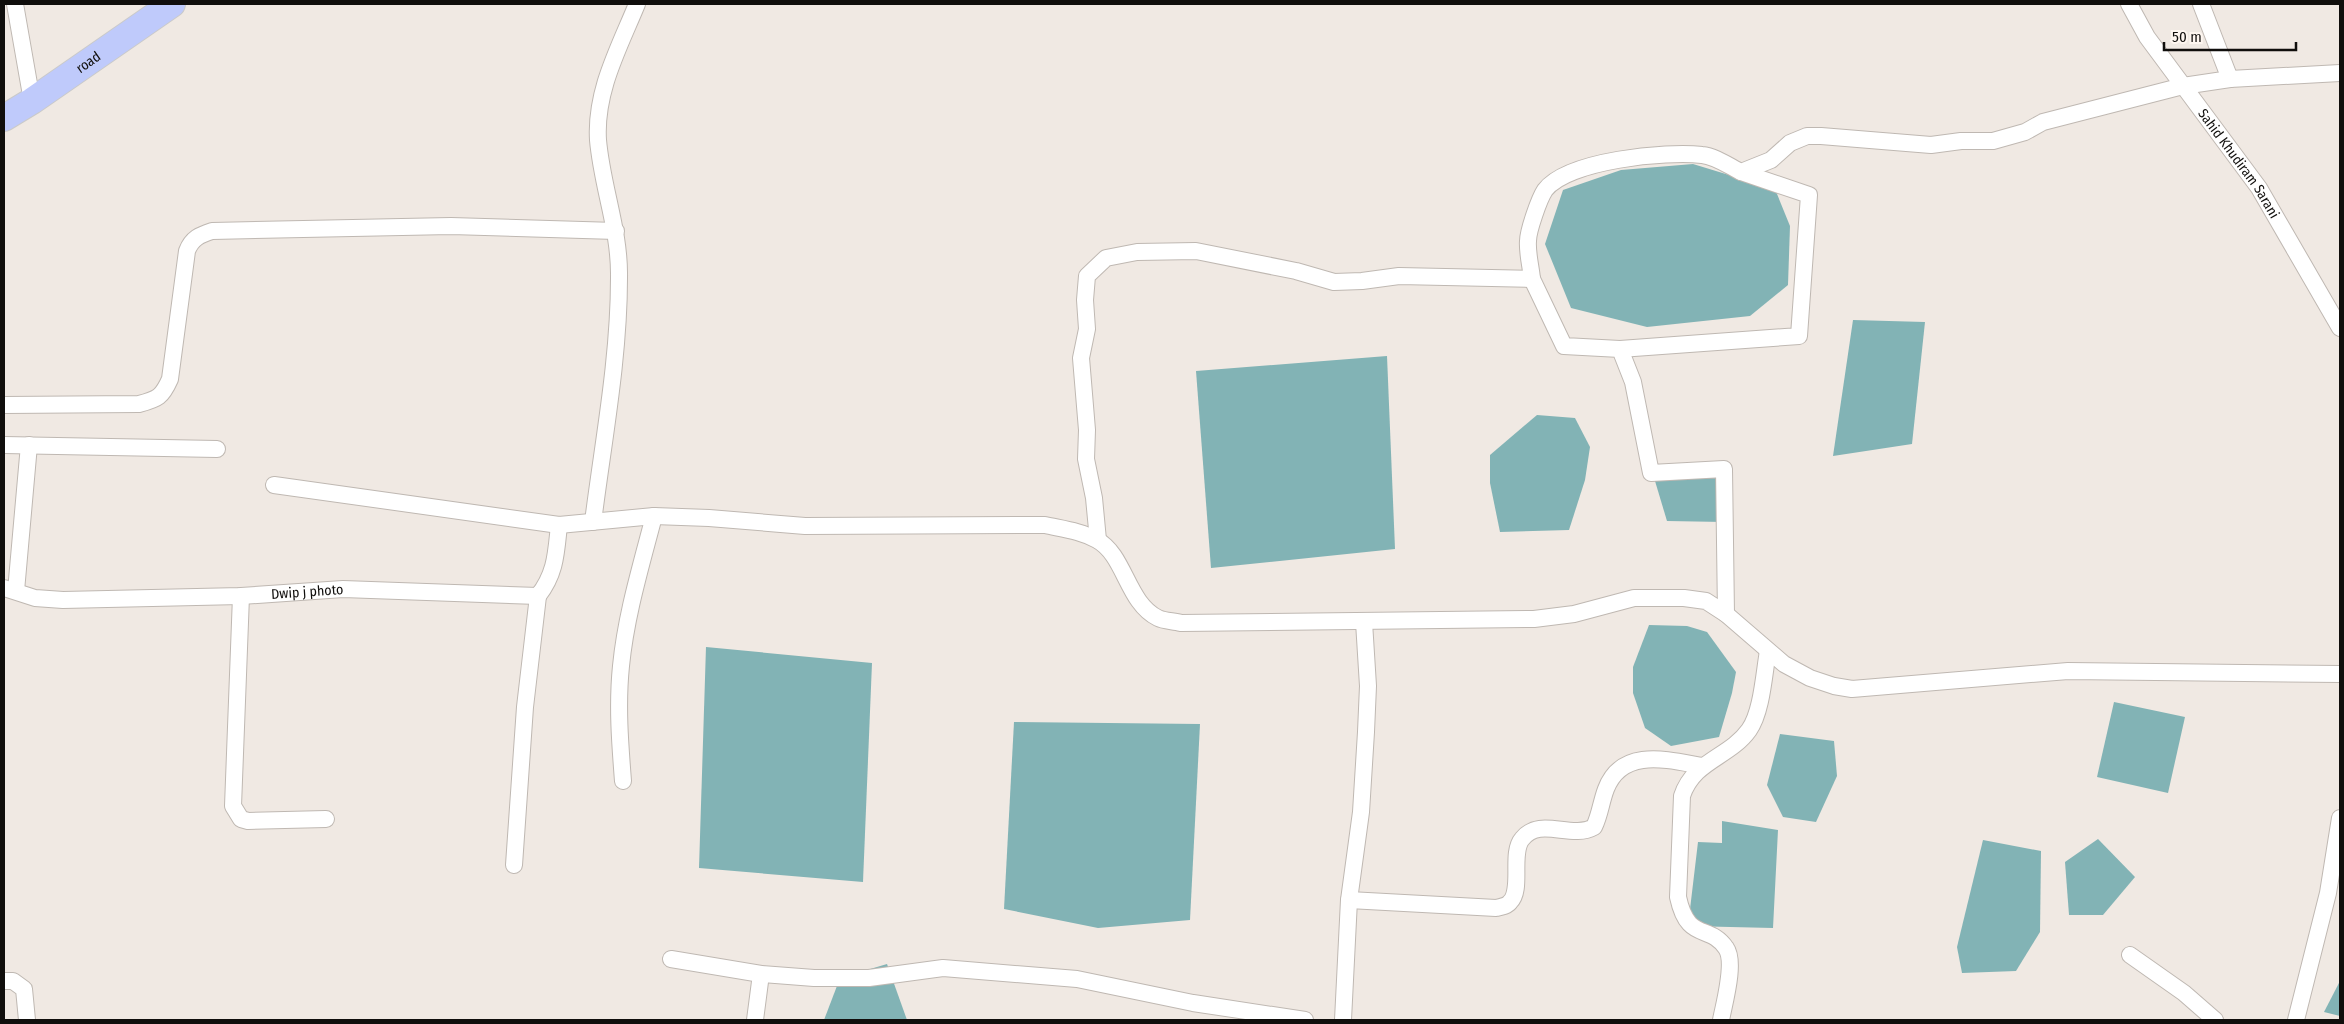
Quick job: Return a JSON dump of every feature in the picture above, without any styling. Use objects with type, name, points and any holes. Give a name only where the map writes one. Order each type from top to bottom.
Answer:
[{"type":"main road","name":"road","points":[[4,118],[32,102],[172,4]]},
{"type":"street","points":[[15,4],[32,102]]},
{"type":"street","points":[[593,522],[617,339],[619,277],[616,231],[598,139],[600,106],[616,51],[637,4]]},
{"type":"street","name":"Sahid Khudiram Sarani","points":[[2129,4],[2147,38],[2259,188],[2340,328]]},
{"type":"street","points":[[2201,4],[2230,79]]},
{"type":"street","points":[[1740,172],[1772,160],[1790,143],[1806,136],[1931,145],[1961,141],[1992,141],[2025,132],[2043,122],[2183,86],[2230,79],[2340,73]]},
{"type":"street","points":[[1704,155],[1740,172],[1809,195],[1799,336],[1620,349],[1564,346],[1532,279],[1527,239],[1538,204],[1545,190],[1567,173],[1592,165],[1643,156],[1704,155]]},
{"type":"street","points":[[4,405],[139,404],[154,400],[164,394],[170,380],[187,251],[190,242],[199,235],[212,231],[451,226],[616,231]]},
{"type":"street","points":[[1098,540],[1094,498],[1086,459],[1087,430],[1081,358],[1086,329],[1085,300],[1088,276],[1106,258],[1137,252],[1196,251],[1296,271],[1334,282],[1362,281],[1399,276],[1532,279]]},
{"type":"street","points":[[1620,349],[1633,382],[1651,473],[1724,469],[1726,614]]},
{"type":"street","points":[[10,590],[28,445]]},
{"type":"street","points":[[4,446],[217,449]]},
{"type":"street","points":[[274,485],[559,525],[654,516],[709,518],[805,526],[1045,525],[1074,531],[1098,540],[1109,550],[1141,604],[1158,618],[1181,623],[1229,624],[1534,619],[1574,614],[1634,598],[1684,598],[1706,601],[1726,614],[1784,664],[1810,678],[1834,686],[1852,689],[2068,671],[2340,674]]},
{"type":"street","points":[[623,781],[618,718],[620,667],[630,609],[654,516]]},
{"type":"street","points":[[514,864],[524,707],[538,596],[548,584],[553,573],[559,525]]},
{"type":"street","name":"Dwip j photo","points":[[10,590],[35,598],[63,600],[241,596],[343,589],[538,596]]},
{"type":"street","points":[[241,596],[232,806],[241,818],[248,820],[326,820]]},
{"type":"street","points":[[1344,1020],[1349,900],[1362,812],[1368,686],[1364,622]]},
{"type":"street","points":[[1721,1020],[1730,965],[1726,947],[1686,921],[1681,913],[1678,897],[1682,796],[1687,783],[1702,766],[1727,750],[1750,729],[1757,711],[1768,651]]},
{"type":"street","points":[[1349,900],[1496,908],[1506,905],[1512,902],[1515,892],[1520,841],[1527,833],[1536,829],[1582,832],[1594,827],[1606,788],[1616,772],[1632,762],[1652,758],[1702,766]]},
{"type":"street","points":[[2296,1020],[2328,893],[2340,818]]},
{"type":"street","points":[[2130,956],[2184,993],[2215,1020]]},
{"type":"street","points":[[671,959],[761,974],[814,978],[869,978],[943,968],[1077,979],[1193,1003],[1305,1020]]},
{"type":"street","points":[[755,1020],[761,974]]},
{"type":"street","points":[[4,981],[13,981],[24,989],[27,1020]]},
{"type":"water","points":[[1693,164],[1775,189],[1790,226],[1788,285],[1750,316],[1647,327],[1571,308],[1545,244],[1563,190],[1621,170]]},
{"type":"water","points":[[1853,320],[1925,322],[1912,444],[1833,456]]},
{"type":"water","points":[[1387,356],[1395,549],[1211,568],[1196,371]]},
{"type":"water","points":[[1537,415],[1575,418],[1590,447],[1585,480],[1569,530],[1500,532],[1490,483],[1490,455]]},
{"type":"water","points":[[1724,472],[1724,522],[1667,521],[1655,481]]},
{"type":"water","points":[[1649,625],[1687,626],[1707,632],[1736,672],[1719,737],[1671,746],[1645,728],[1633,693],[1633,667]]},
{"type":"water","points":[[706,647],[872,663],[863,882],[699,868]]},
{"type":"water","points":[[2114,702],[2185,717],[2168,793],[2097,777]]},
{"type":"water","points":[[1014,722],[1200,724],[1190,920],[1098,928],[1004,909]]},
{"type":"water","points":[[1780,734],[1834,741],[1837,776],[1816,822],[1783,817],[1767,785]]},
{"type":"water","points":[[1722,821],[1778,830],[1773,928],[1688,926],[1698,842],[1722,843]]},
{"type":"water","points":[[2098,839],[2135,877],[2103,915],[2069,915],[2065,862]]},
{"type":"water","points":[[1983,840],[2041,851],[2040,932],[2016,971],[1962,973],[1957,947]]},
{"type":"water","points":[[887,964],[907,1020],[824,1020],[840,978]]},
{"type":"water","points":[[2340,981],[2340,1016],[2324,1012]]}]
